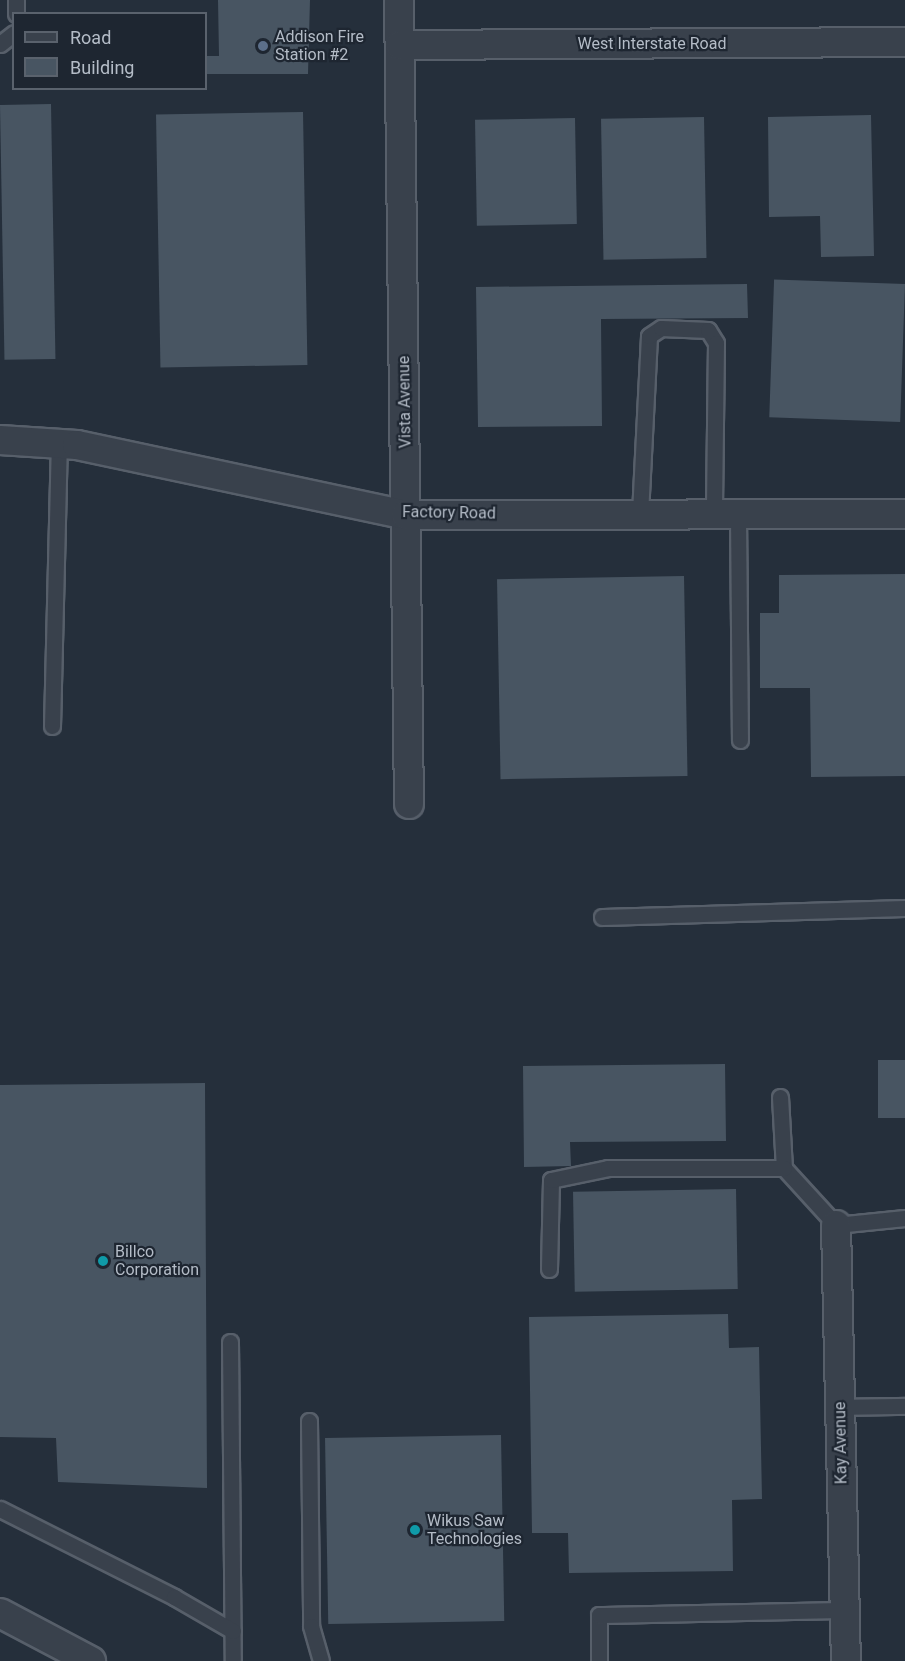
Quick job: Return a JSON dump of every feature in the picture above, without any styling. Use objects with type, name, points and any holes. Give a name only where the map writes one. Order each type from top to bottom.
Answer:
[{"type":"street","name":"Vista Avenue","points":[[399,0],[409,804]]},
{"type":"street","name":"West Interstate Road","points":[[400,45],[905,42]]},
{"type":"street","name":"Factory Road","points":[[0,440],[59,443],[406,514],[905,513]]},
{"type":"street","name":"Kay Avenue","points":[[836,1225],[846,1661]]},
{"type":"street","points":[[0,1613],[91,1661]]},
{"type":"lane","points":[[0,44],[12,35]]},
{"type":"lane","points":[[640,514],[649,336],[661,328],[708,330],[716,343],[740,740]]},
{"type":"lane","points":[[52,726],[59,443]]},
{"type":"lane","points":[[602,917],[905,908]]},
{"type":"lane","points":[[780,1097],[784,1168],[836,1225],[905,1218]]},
{"type":"lane","points":[[549,1269],[551,1180],[608,1167],[784,1168]]},
{"type":"lane","points":[[230,1342],[233,1661]]},
{"type":"lane","points":[[840,1407],[905,1406]]},
{"type":"lane","points":[[309,1421],[311,1626],[321,1661]]},
{"type":"lane","points":[[0,1509],[174,1597],[233,1631]]},
{"type":"lane","points":[[599,1661],[599,1615],[845,1610]]},
{"type":"building","name":"Addison Fire Station #2","points":[[218,0],[310,0],[308,74],[207,74],[207,56],[219,56]]},
{"type":"building","points":[[51,104],[55,359],[4,360],[0,105]]},
{"type":"building","points":[[303,112],[307,365],[160,368],[156,115]]},
{"type":"building","points":[[871,115],[874,256],[821,257],[820,216],[769,217],[768,117]]},
{"type":"building","points":[[704,117],[706,258],[603,260],[601,119]]},
{"type":"building","points":[[575,118],[577,224],[477,226],[475,120]]},
{"type":"building","points":[[774,279],[905,284],[900,422],[769,417]]},
{"type":"building","points":[[747,284],[748,318],[601,319],[602,426],[478,427],[476,287]]},
{"type":"building","points":[[905,574],[905,776],[811,777],[810,688],[760,688],[760,613],[779,613],[779,575]]},
{"type":"building","points":[[684,576],[687,776],[501,779],[497,579]]},
{"type":"building","points":[[878,1060],[905,1060],[905,1118],[878,1118]]},
{"type":"building","points":[[725,1064],[726,1141],[570,1142],[571,1166],[524,1167],[523,1066]]},
{"type":"building","name":"Billco Corporation","points":[[205,1083],[207,1488],[58,1482],[56,1438],[0,1437],[0,1085]]},
{"type":"building","points":[[736,1189],[738,1289],[575,1292],[573,1192]]},
{"type":"building","points":[[728,1314],[729,1348],[759,1347],[762,1499],[732,1500],[733,1571],[569,1573],[568,1533],[532,1533],[529,1317]]},
{"type":"building","name":"Wikus Saw Technologies","points":[[501,1435],[504,1621],[328,1624],[325,1438]]},
{"type":"place","name":"Addison Fire Station #2","points":[[263,46]]},
{"type":"place","name":"Billco Corporation","points":[[103,1261]]},
{"type":"place","name":"Wikus Saw Technologies","points":[[415,1530]]}]
